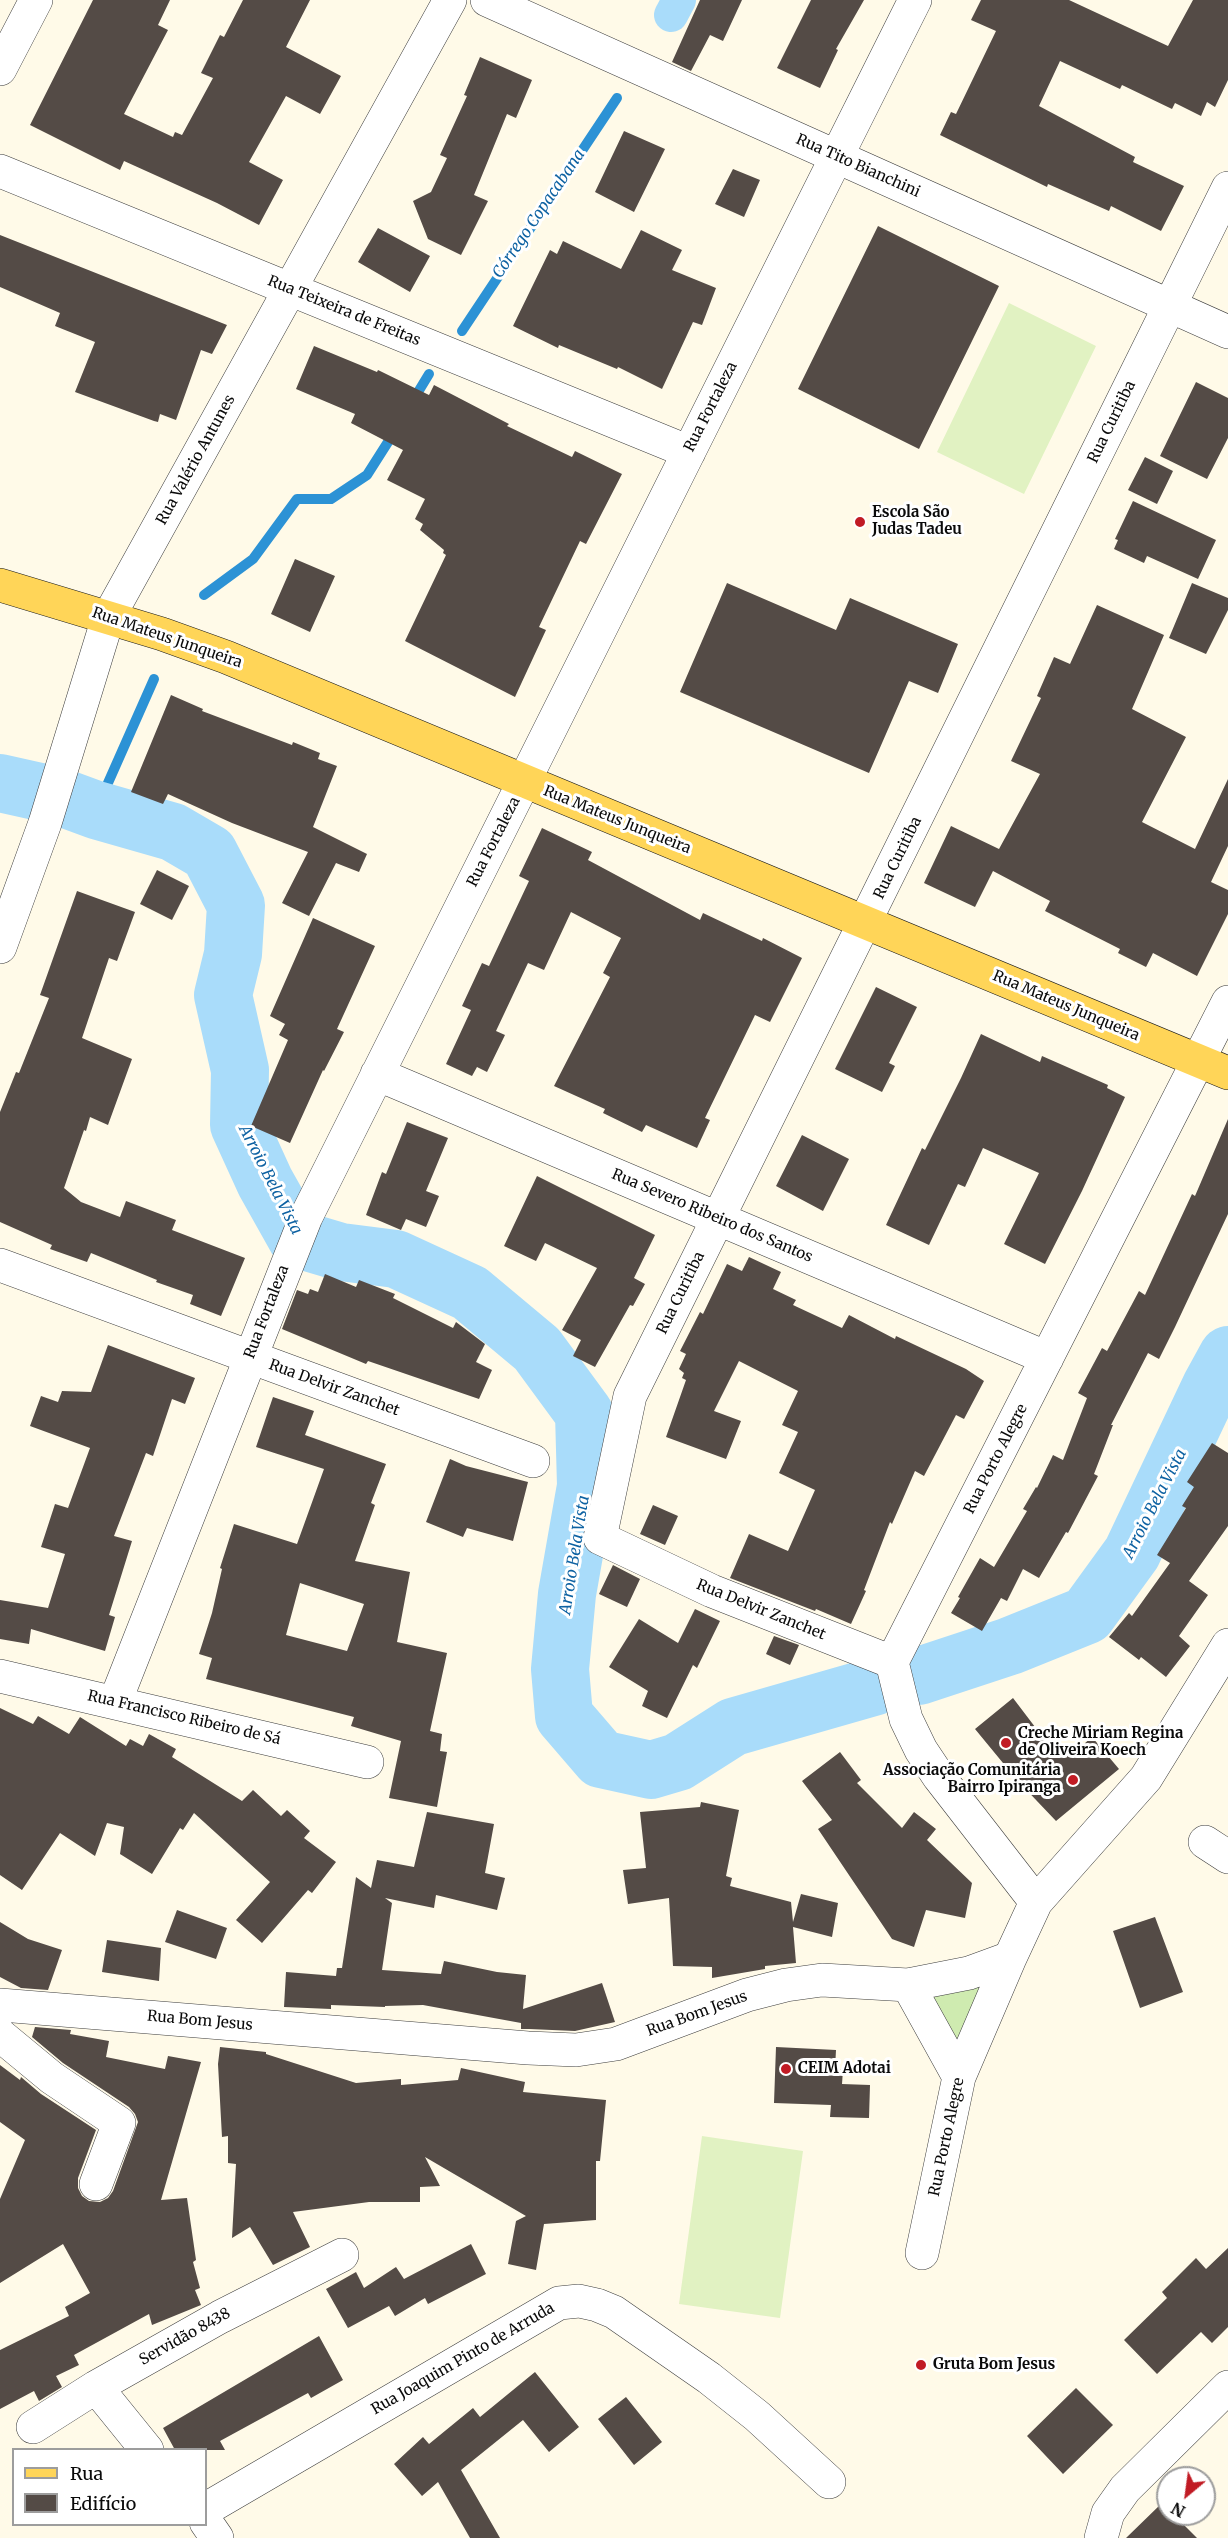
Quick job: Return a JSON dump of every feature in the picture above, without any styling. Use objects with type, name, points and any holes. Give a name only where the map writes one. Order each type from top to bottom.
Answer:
[{"type":"main road","name":"Rua Mateus Junqueira","points":[[0,585],[226,657],[1228,1073]]},
{"type":"street","points":[[0,69],[36,0]]},
{"type":"street","name":"Rua Valério Antunes","points":[[0,947],[45,823],[108,618],[450,0]]},
{"type":"street","name":"Rua Tito Bianchini","points":[[487,0],[1228,332]]},
{"type":"street","name":"Rua Fortaleza","points":[[115,1702],[288,1256],[306,1217],[915,0]]},
{"type":"street","name":"Rua Teixeira de Freitas","points":[[0,171],[689,452]]},
{"type":"street","name":"Rua Curitiba","points":[[600,1538],[630,1396],[1228,188]]},
{"type":"street","name":"Rua Porto Alegre","points":[[892,1662],[1228,1002]]},
{"type":"street","name":"Rua Severo Ribeiro dos Santos","points":[[377,1074],[1047,1358]]},
{"type":"street","name":"Rua Delvir Zanchet","points":[[0,1265],[533,1461]]},
{"type":"street","name":"Rua Delvir Zanchet","points":[[600,1538],[722,1595],[892,1662]]},
{"type":"street","points":[[1010,1958],[1036,1902],[1146,1778],[1228,1645]]},
{"type":"street","points":[[892,1662],[906,1719],[921,1750],[939,1777],[1036,1902]]},
{"type":"street","name":"Rua Francisco Ribeiro de Sá","points":[[0,1676],[367,1762]]},
{"type":"street","name":"Rua Porto Alegre","points":[[922,2253],[959,2077],[1010,1958]]},
{"type":"street","name":"Rua Bom Jesus","points":[[0,2005],[576,2050],[615,2044],[747,1995],[786,1985],[822,1980],[908,1985],[969,1973],[1010,1958]]},
{"type":"street","points":[[908,1985],[959,2077]]},
{"type":"street","points":[[0,2035],[52,2078],[118,2123],[96,2184]]},
{"type":"street","name":"Servidão 8438","points":[[33,2427],[96,2387],[220,2317],[342,2255]]},
{"type":"street","name":"Rua Joaquim Pinto de Arruda","points":[[207,2508],[559,2303],[579,2301],[614,2312],[709,2378],[757,2416],[829,2482]]},
{"type":"street","points":[[96,2387],[145,2448]]},
{"type":"street","points":[[1101,2538],[1108,2513],[1125,2489],[1228,2387]]},
{"type":"street","points":[[207,2523],[217,2538]]},
{"type":"green space","points":[[1009,303],[1096,346],[1024,494],[937,452]]},
{"type":"green space","points":[[993,1980],[962,2054],[924,1994]]},
{"type":"green space","points":[[702,2136],[803,2151],[780,2318],[679,2304]]},
{"type":"building","points":[[93,0],[170,0],[158,25],[168,30],[124,114],[173,137],[175,132],[182,135],[213,78],[201,73],[220,35],[224,37],[243,0],[310,0],[286,47],[341,76],[320,114],[286,96],[249,162],[283,180],[259,225],[217,203],[124,161],[120,170],[30,125]]},
{"type":"building","points":[[700,0],[742,0],[723,41],[710,35],[691,71],[672,62]]},
{"type":"building","points":[[811,0],[864,0],[836,49],[838,50],[820,88],[777,68]]},
{"type":"building","points":[[981,0],[1069,0],[1168,46],[1193,0],[1228,0],[1228,80],[1215,107],[1207,102],[1201,116],[1175,103],[1172,109],[1122,85],[1120,89],[1060,61],[1039,106],[1135,157],[1133,162],[1184,186],[1161,231],[1111,206],[1109,211],[1048,184],[1047,187],[940,135],[951,112],[956,114],[996,31],[971,20]]},
{"type":"building","points":[[480,57],[532,80],[516,118],[507,114],[474,195],[488,201],[461,255],[428,239],[413,201],[431,192],[447,158],[440,155],[467,96],[464,95]]},
{"type":"building","points":[[624,131],[665,149],[634,212],[595,192]]},
{"type":"building","points":[[733,169],[760,180],[744,217],[715,204]]},
{"type":"building","points":[[878,226],[999,286],[919,449],[798,389]]},
{"type":"building","points":[[378,228],[430,256],[410,292],[358,262]]},
{"type":"building","points":[[641,230],[682,250],[672,270],[716,288],[702,325],[693,322],[662,389],[618,367],[617,369],[559,345],[558,348],[513,326],[550,250],[557,254],[563,241],[621,269]]},
{"type":"building","points":[[0,235],[227,325],[212,354],[201,350],[176,420],[160,414],[158,422],[154,421],[75,392],[95,342],[55,326],[60,313],[0,287]]},
{"type":"building","points":[[314,346],[377,372],[378,370],[429,395],[434,385],[509,424],[507,426],[572,457],[575,451],[622,474],[586,544],[580,541],[539,627],[546,630],[515,697],[405,641],[446,555],[443,553],[444,550],[420,530],[423,524],[415,519],[425,499],[387,480],[403,450],[351,423],[355,414],[296,389]]},
{"type":"building","points":[[1196,382],[1228,398],[1228,438],[1207,479],[1160,456]]},
{"type":"building","points":[[1145,457],[1173,471],[1157,504],[1128,490]]},
{"type":"building","points":[[1133,501],[1216,540],[1198,579],[1147,556],[1144,563],[1114,549],[1118,540],[1115,539]]},
{"type":"building","points":[[295,559],[335,576],[310,632],[271,614]]},
{"type":"building","points":[[727,583],[836,630],[850,598],[958,644],[938,693],[909,681],[869,773],[680,692]]},
{"type":"building","points":[[1192,583],[1228,598],[1228,610],[1206,654],[1169,638]]},
{"type":"building","points":[[1097,605],[1164,635],[1132,709],[1186,737],[1142,822],[1195,849],[1228,779],[1228,846],[1211,882],[1228,890],[1228,914],[1197,976],[1153,953],[1146,967],[1118,953],[1120,949],[1045,911],[1050,901],[993,871],[975,907],[924,883],[951,826],[999,849],[1040,774],[1011,761],[1041,698],[1037,696],[1054,657],[1070,664]]},
{"type":"building","points":[[171,695],[203,709],[202,711],[292,745],[293,742],[320,753],[318,759],[337,766],[313,827],[367,854],[359,872],[336,863],[309,916],[282,903],[308,852],[232,823],[168,794],[163,804],[131,792]]},
{"type":"building","points":[[542,828],[592,852],[588,860],[700,920],[703,913],[762,941],[763,938],[802,958],[770,1022],[755,1015],[705,1118],[710,1120],[697,1148],[646,1125],[642,1132],[603,1113],[605,1109],[554,1086],[610,977],[603,973],[621,938],[571,912],[544,970],[528,963],[496,1031],[505,1035],[487,1072],[477,1067],[472,1076],[446,1064],[471,1010],[462,1006],[482,963],[489,966],[529,881],[519,876]]},
{"type":"building","points":[[157,870],[189,886],[172,920],[140,904]]},
{"type":"building","points":[[77,891],[135,912],[117,961],[109,958],[82,1038],[132,1059],[108,1125],[90,1117],[64,1188],[81,1202],[120,1217],[126,1201],[176,1220],[172,1230],[245,1258],[221,1316],[190,1304],[193,1295],[156,1282],[157,1280],[91,1253],[87,1262],[50,1249],[52,1245],[0,1222],[0,1112],[16,1072],[19,1073],[49,998],[40,995]]},
{"type":"building","points":[[313,918],[375,946],[337,1029],[344,1032],[323,1070],[290,1143],[251,1126],[288,1040],[279,1035],[285,1024],[270,1016]]},
{"type":"building","points":[[876,987],[917,1007],[889,1063],[895,1066],[882,1092],[835,1069]]},
{"type":"building","points":[[981,1034],[1040,1062],[1042,1056],[1108,1085],[1107,1088],[1125,1097],[1082,1191],[1045,1264],[1004,1244],[1039,1173],[983,1148],[965,1187],[958,1184],[929,1245],[886,1225],[922,1148],[925,1150]]},
{"type":"building","points":[[1228,1119],[1228,1214],[1175,1327],[1159,1359],[1148,1353],[1111,1425],[1113,1425],[1094,1474],[1098,1476],[1068,1533],[1066,1532],[1039,1578],[1023,1569],[1007,1601],[1001,1598],[982,1631],[951,1613],[960,1598],[958,1597],[980,1558],[994,1567],[1027,1511],[1023,1509],[1037,1488],[1053,1455],[1063,1460],[1087,1398],[1078,1393],[1102,1348],[1107,1351],[1139,1291],[1145,1295],[1192,1194],[1195,1196]]},
{"type":"building","points":[[407,1122],[448,1138],[426,1191],[439,1196],[426,1227],[406,1219],[401,1230],[366,1215],[382,1172],[386,1174]]},
{"type":"building","points":[[802,1135],[849,1159],[823,1211],[776,1186]]},
{"type":"building","points":[[537,1176],[655,1235],[634,1278],[645,1284],[633,1306],[630,1305],[595,1367],[573,1356],[581,1340],[562,1330],[597,1268],[545,1243],[536,1261],[504,1246]]},
{"type":"building","points":[[749,1257],[781,1272],[773,1289],[796,1300],[793,1305],[842,1328],[849,1315],[895,1339],[896,1336],[966,1369],[984,1381],[964,1419],[956,1415],[924,1476],[915,1471],[892,1524],[890,1522],[864,1590],[866,1591],[851,1624],[730,1578],[749,1534],[788,1551],[815,1490],[779,1473],[798,1432],[782,1425],[798,1391],[739,1361],[714,1411],[741,1421],[726,1459],[666,1437],[686,1380],[682,1378],[684,1373],[679,1369],[686,1354],[680,1351],[700,1312],[703,1314],[727,1264],[742,1271]]},
{"type":"building","points":[[325,1274],[356,1287],[359,1280],[395,1294],[393,1298],[453,1328],[456,1322],[485,1344],[476,1362],[492,1370],[479,1399],[368,1361],[366,1364],[282,1329],[297,1290],[308,1294],[310,1289],[318,1292]]},
{"type":"building","points":[[108,1345],[195,1378],[185,1404],[172,1399],[153,1456],[146,1453],[114,1536],[132,1541],[109,1615],[115,1617],[105,1651],[31,1629],[29,1644],[0,1639],[0,1600],[48,1608],[65,1554],[41,1547],[55,1504],[68,1508],[90,1448],[30,1426],[41,1396],[58,1402],[62,1391],[91,1392]]},
{"type":"building","points":[[273,1397],[314,1411],[305,1435],[386,1464],[371,1503],[375,1505],[355,1561],[410,1572],[397,1642],[447,1653],[430,1731],[442,1734],[440,1751],[447,1752],[437,1807],[389,1798],[401,1741],[351,1726],[354,1717],[206,1679],[212,1658],[199,1654],[212,1613],[222,1569],[220,1568],[234,1524],[297,1544],[324,1469],[256,1447]],"holes":[[[300,1583],[364,1604],[347,1651],[286,1635]]]},
{"type":"building","points":[[1212,1443],[1228,1453],[1228,1526],[1189,1581],[1208,1595],[1179,1636],[1190,1646],[1166,1677],[1141,1657],[1139,1660],[1109,1637],[1129,1613],[1132,1616],[1170,1563],[1157,1555],[1186,1508],[1182,1506],[1194,1487],[1187,1482]]},
{"type":"building","points":[[450,1459],[466,1466],[528,1482],[513,1541],[467,1528],[463,1537],[426,1522]]},
{"type":"building","points":[[653,1505],[678,1516],[665,1545],[640,1534]]},
{"type":"building","points":[[613,1565],[640,1579],[627,1607],[599,1594]]},
{"type":"building","points":[[695,1609],[720,1621],[697,1668],[693,1665],[667,1718],[642,1706],[648,1691],[609,1667],[639,1619],[678,1643]]},
{"type":"building","points":[[774,1636],[799,1645],[790,1665],[766,1654]]},
{"type":"building","points":[[1013,1698],[1051,1748],[1057,1743],[1069,1757],[1092,1737],[1119,1769],[1056,1821],[1017,1780],[975,1729]]},
{"type":"building","points":[[0,1708],[33,1724],[38,1716],[69,1734],[80,1717],[126,1746],[130,1739],[143,1746],[149,1734],[176,1749],[172,1757],[242,1801],[253,1790],[281,1816],[287,1810],[310,1831],[304,1838],[336,1862],[312,1893],[308,1890],[262,1943],[236,1920],[270,1882],[194,1813],[183,1830],[180,1828],[152,1874],[120,1854],[124,1827],[107,1823],[95,1856],[60,1833],[22,1890],[0,1875]]},
{"type":"building","points":[[840,1752],[861,1780],[857,1783],[902,1828],[914,1812],[936,1829],[927,1840],[972,1883],[965,1918],[926,1910],[914,1947],[892,1939],[818,1829],[832,1820],[802,1781]]},
{"type":"building","points":[[701,1802],[739,1810],[726,1876],[732,1878],[730,1886],[791,1902],[793,1922],[801,1894],[838,1903],[832,1937],[793,1927],[796,1963],[765,1966],[765,1969],[712,1978],[712,1967],[673,1966],[669,1898],[628,1904],[623,1870],[646,1868],[640,1812],[700,1807]]},
{"type":"building","points":[[427,1812],[494,1824],[485,1873],[505,1878],[497,1910],[436,1895],[434,1908],[385,1898],[392,1903],[382,1970],[441,1974],[444,1961],[497,1972],[526,1975],[523,2009],[602,1983],[615,2022],[575,2031],[521,2029],[521,2023],[423,2005],[385,2007],[331,2005],[331,2009],[284,2007],[286,1972],[336,1976],[337,1968],[342,1968],[356,1877],[371,1888],[377,1860],[414,1867]]},
{"type":"building","points":[[177,1910],[227,1928],[216,1959],[165,1942]]},
{"type":"building","points":[[1155,1917],[1183,1992],[1140,2008],[1113,1931]]},
{"type":"building","points":[[0,1922],[28,1939],[62,1950],[48,1990],[21,1988],[0,1977]]},
{"type":"building","points":[[107,1940],[161,1948],[159,1981],[102,1972]]},
{"type":"building","points":[[35,2027],[71,2030],[70,2034],[109,2041],[106,2057],[165,2069],[168,2056],[201,2062],[161,2200],[187,2198],[196,2260],[193,2262],[200,2288],[195,2290],[201,2305],[152,2325],[149,2314],[74,2355],[79,2365],[56,2376],[62,2387],[39,2401],[34,2391],[0,2409],[0,2350],[69,2316],[65,2307],[90,2293],[63,2244],[0,2283],[0,2199],[25,2140],[0,2122],[0,2065],[20,2080],[21,2077],[41,2094],[96,2130],[78,2178],[78,2188],[82,2196],[89,2201],[100,2202],[108,2198],[113,2191],[138,2122],[129,2107],[63,2063],[32,2037]]},
{"type":"building","points":[[220,2047],[266,2052],[266,2054],[356,2083],[401,2079],[401,2085],[458,2080],[461,2068],[525,2082],[523,2092],[606,2100],[600,2161],[596,2161],[596,2220],[544,2224],[536,2270],[508,2264],[516,2221],[526,2216],[425,2157],[440,2186],[420,2187],[420,2202],[369,2202],[293,2212],[310,2247],[273,2265],[250,2227],[232,2238],[236,2164],[228,2163],[228,2136],[222,2137],[218,2064]]},
{"type":"building","points":[[776,2047],[836,2050],[835,2069],[843,2070],[842,2084],[870,2085],[869,2118],[830,2117],[831,2105],[774,2103]]},
{"type":"building","points":[[471,2244],[486,2274],[428,2304],[425,2298],[395,2316],[389,2306],[348,2328],[326,2289],[356,2272],[364,2288],[396,2267],[404,2279]]},
{"type":"building","points":[[1228,2248],[1228,2327],[1212,2343],[1201,2332],[1157,2374],[1124,2340],[1167,2298],[1162,2292],[1196,2258],[1206,2269]]},
{"type":"building","points":[[319,2336],[343,2380],[311,2398],[308,2393],[220,2441],[225,2450],[174,2448],[163,2428]]},
{"type":"building","points":[[535,2372],[579,2427],[549,2452],[523,2420],[461,2470],[500,2538],[470,2538],[438,2482],[422,2496],[394,2464],[423,2437],[429,2444],[473,2408],[480,2417]]},
{"type":"building","points":[[1076,2388],[1113,2425],[1063,2474],[1027,2436]]},
{"type":"building","points":[[626,2397],[662,2442],[634,2465],[598,2419]]},
{"type":"building","points":[[1156,2509],[1156,2526],[1185,2526],[1197,2538],[1126,2538]]},
{"type":"waterway","name":"Córrego Copacabana","points":[[671,15],[679,0]]},
{"type":"waterway","name":"Córrego Copacabana","points":[[462,331],[617,98]]},
{"type":"waterway","name":"Córrego Copacabana","points":[[412,402],[429,374]]},
{"type":"waterway","name":"Córrego Copacabana","points":[[204,595],[253,559],[297,499],[331,499],[367,475],[395,431]]},
{"type":"waterway","name":"Córrego Copacabana","points":[[96,810],[154,679]]},
{"type":"waterway","name":"Arroio Bela Vista","points":[[0,783],[58,796],[96,810],[173,832],[209,853],[236,905],[233,954],[223,995],[240,1070],[239,1125],[265,1182],[297,1239],[341,1252],[396,1259],[470,1293],[537,1349],[584,1413],[586,1486],[567,1594],[560,1669],[564,1716],[601,1759],[651,1770],[678,1762],[733,1727],[876,1686]]},
{"type":"waterway","name":"Arroio Bela Vista","points":[[919,1676],[1010,1646],[1087,1615],[1132,1553],[1228,1355]]},
{"type":"place","name":"Escola São Judas Tadeu","points":[[860,522]]},
{"type":"place","name":"Creche Miriam Regina de Oliveira Koech","points":[[1006,1743]]},
{"type":"place","name":"Associação Comunitária Bairro Ipiranga","points":[[1073,1780]]},
{"type":"place","name":"CEIM Adotai","points":[[786,2069]]},
{"type":"place","name":"Gruta Bom Jesus","points":[[921,2365]]}]
